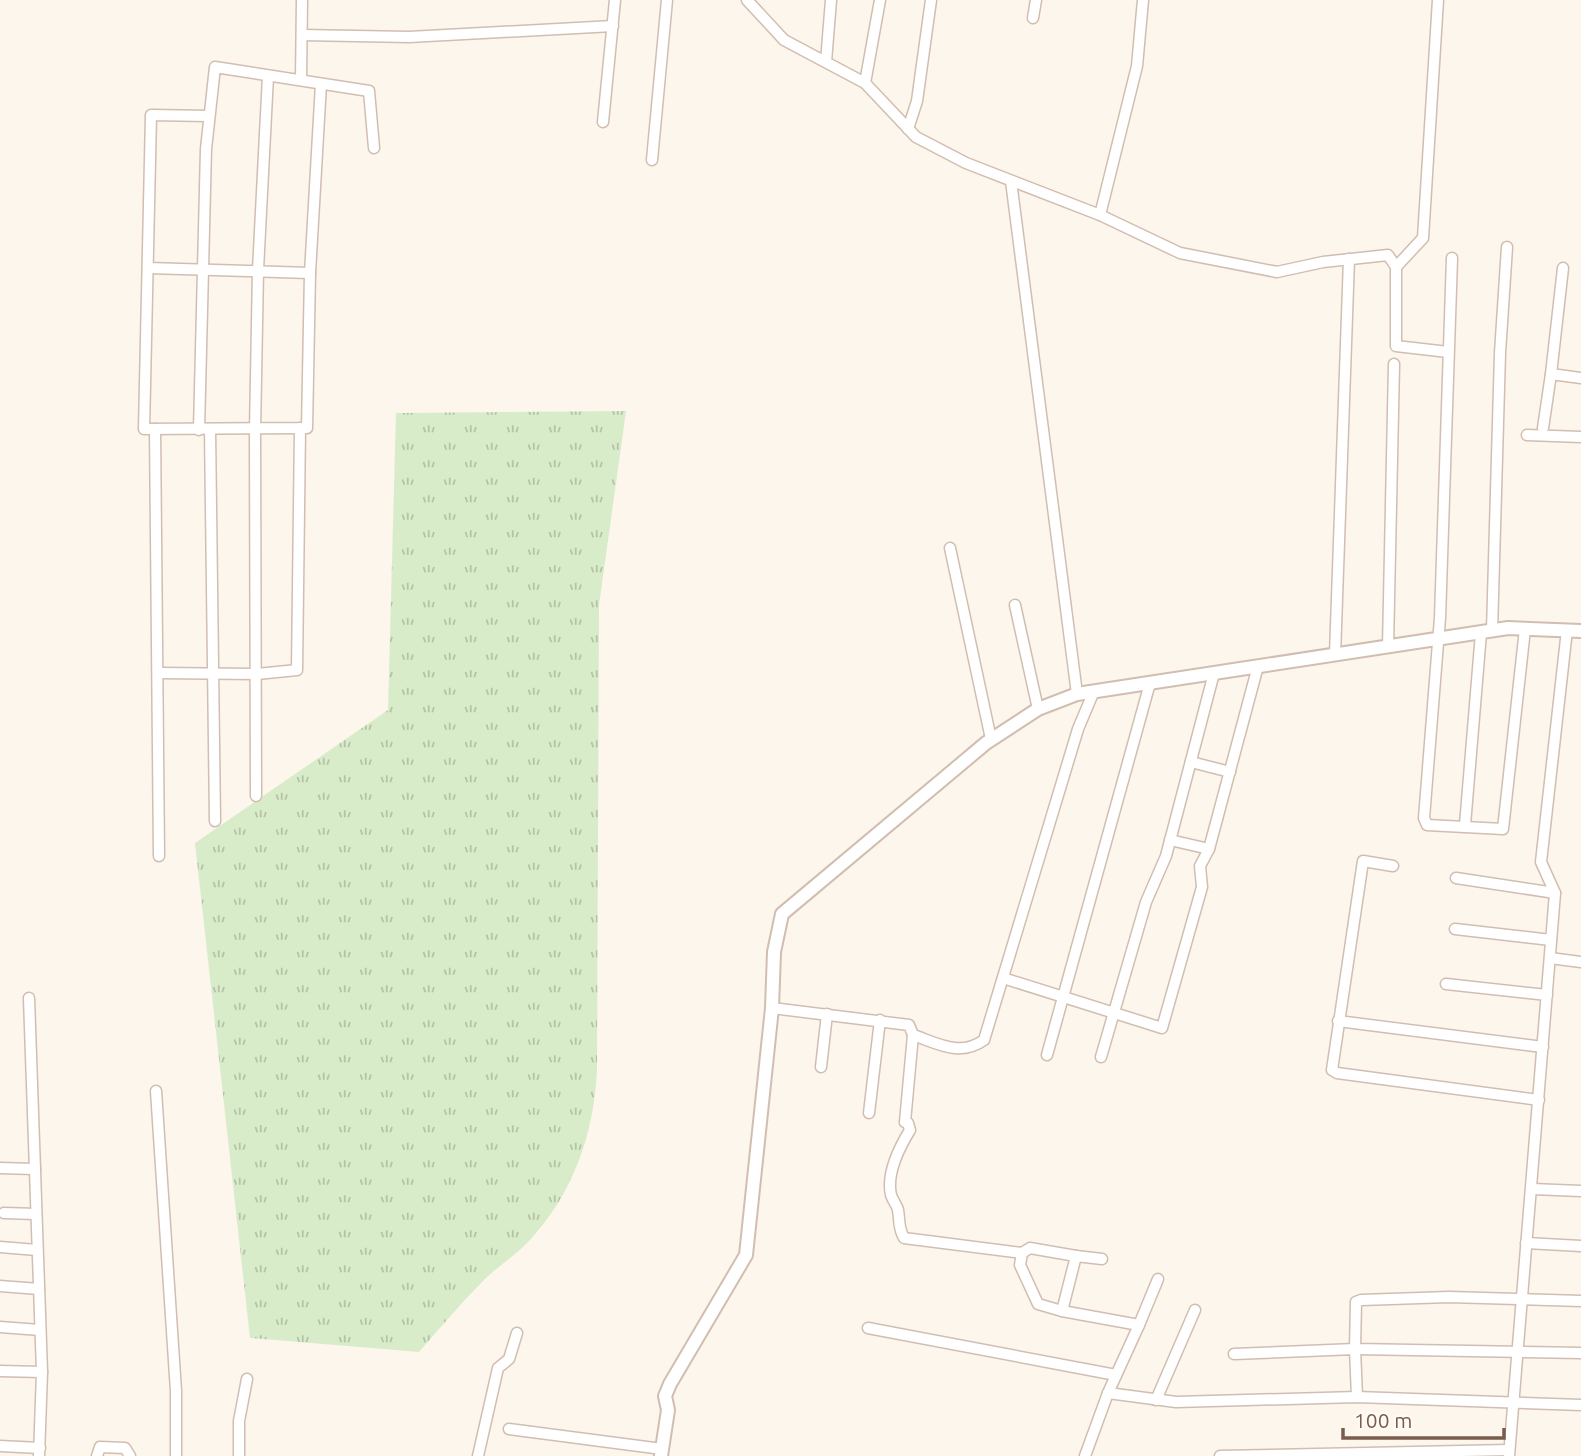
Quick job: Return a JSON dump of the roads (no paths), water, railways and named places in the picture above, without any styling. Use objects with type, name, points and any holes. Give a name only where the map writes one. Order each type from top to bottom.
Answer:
[{"type":"street","points":[[301,80],[302,0]]},
{"type":"street","points":[[603,122],[615,0]]},
{"type":"street","points":[[652,160],[667,0]]},
{"type":"street","points":[[747,0],[784,40],[865,83],[916,136],[966,163],[1100,215],[1181,253],[1277,272],[1388,255],[1396,267],[1396,346],[1448,352]]},
{"type":"street","points":[[826,62],[831,0]]},
{"type":"street","points":[[865,83],[880,0]]},
{"type":"street","points":[[908,128],[917,101],[931,0]]},
{"type":"street","points":[[1033,18],[1036,0]]},
{"type":"street","points":[[1100,215],[1137,66],[1143,0]]},
{"type":"street","points":[[1396,267],[1423,238],[1438,0]]},
{"type":"street","points":[[302,35],[409,37],[612,26]]},
{"type":"street","points":[[215,821],[214,674],[204,430],[202,268],[208,116],[215,67],[369,92],[374,148]]},
{"type":"street","points":[[256,796],[255,431],[258,270],[268,76]]},
{"type":"street","points":[[208,116],[151,115],[144,429],[255,431],[307,428],[310,273],[321,84]]},
{"type":"street","points":[[1011,181],[1077,694]]},
{"type":"street","points":[[1465,825],[1487,632],[1507,247]]},
{"type":"street","points":[[1452,258],[1437,639],[1424,818],[1427,825],[1465,825],[1497,830],[1503,829],[1507,821],[1525,629]]},
{"type":"street","points":[[1335,654],[1349,259]]},
{"type":"street","points":[[148,268],[310,273]]},
{"type":"street","points":[[1543,428],[1563,268]]},
{"type":"street","points":[[1388,647],[1394,364]]},
{"type":"street","points":[[1551,374],[1581,378]]},
{"type":"street","points":[[159,673],[257,674],[297,670],[300,428]]},
{"type":"street","points":[[155,429],[159,856]]},
{"type":"street","points":[[1527,435],[1581,437]]},
{"type":"street","points":[[950,548],[991,739]]},
{"type":"street","points":[[1014,605],[1038,709]]},
{"type":"street","points":[[509,1429],[661,1453],[668,1410],[666,1396],[670,1384],[746,1255],[772,1008],[774,952],[782,914],[991,739],[1038,709],[1077,694],[1487,632],[1525,629],[1581,631]]},
{"type":"street","points":[[1220,1456],[1509,1453],[1511,1401],[1532,1189],[1555,893],[1541,862],[1567,631]]},
{"type":"street","points":[[1003,978],[1162,1028],[1202,887],[1200,866],[1209,849],[1258,666]]},
{"type":"street","points":[[1101,1058],[1146,902],[1170,840],[1214,673]]},
{"type":"street","points":[[1047,1055],[1150,682]]},
{"type":"street","points":[[913,1035],[958,1050],[971,1049],[984,1040],[1077,729],[1094,691]]},
{"type":"street","points":[[1191,762],[1230,772]]},
{"type":"street","points":[[1170,840],[1209,849]]},
{"type":"street","points":[[1393,866],[1363,861],[1332,1064],[1337,1073],[1539,1100]]},
{"type":"street","points":[[1455,878],[1555,893]]},
{"type":"street","points":[[1455,929],[1551,940]]},
{"type":"street","points":[[1550,958],[1581,962]]},
{"type":"street","points":[[1446,984],[1547,995]]},
{"type":"street","points":[[0,1446],[39,1452],[42,1372],[29,998]]},
{"type":"street","points":[[772,1008],[909,1025],[913,1035],[905,1106],[905,1122],[909,1130],[897,1153],[890,1185],[892,1198],[898,1207],[899,1230],[904,1238],[1022,1253],[1030,1248],[1102,1259]]},
{"type":"street","points":[[821,1067],[827,1014]]},
{"type":"street","points":[[869,1113],[880,1020]]},
{"type":"street","points":[[1338,1021],[1543,1047]]},
{"type":"street","points":[[156,1091],[176,1391],[176,1456]]},
{"type":"street","points":[[0,1168],[35,1169]]},
{"type":"street","points":[[1532,1189],[1581,1191]]},
{"type":"street","points":[[4,1213],[36,1214]]},
{"type":"street","points":[[1526,1244],[1581,1246]]},
{"type":"street","points":[[0,1247],[37,1250]]},
{"type":"street","points":[[1022,1253],[1020,1265],[1038,1304],[1139,1325]]},
{"type":"street","points":[[1062,1311],[1076,1256]]},
{"type":"street","points":[[1085,1456],[1108,1393],[1158,1279]]},
{"type":"street","points":[[0,1286],[39,1289]]},
{"type":"street","points":[[1357,1398],[1354,1308],[1361,1300],[1521,1298],[1581,1301]]},
{"type":"street","points":[[1156,1400],[1195,1310]]},
{"type":"street","points":[[0,1327],[40,1331]]},
{"type":"street","points":[[868,1328],[1116,1375]]},
{"type":"street","points":[[478,1456],[498,1368],[509,1359],[517,1333]]},
{"type":"street","points":[[1234,1354],[1355,1349],[1581,1353]]},
{"type":"street","points":[[0,1371],[42,1372]]},
{"type":"street","points":[[239,1456],[239,1421],[247,1379]]},
{"type":"street","points":[[1108,1393],[1156,1400],[1357,1398],[1581,1405]]},
{"type":"street","points":[[97,1456],[100,1447],[112,1446],[125,1448],[130,1456]]}]
